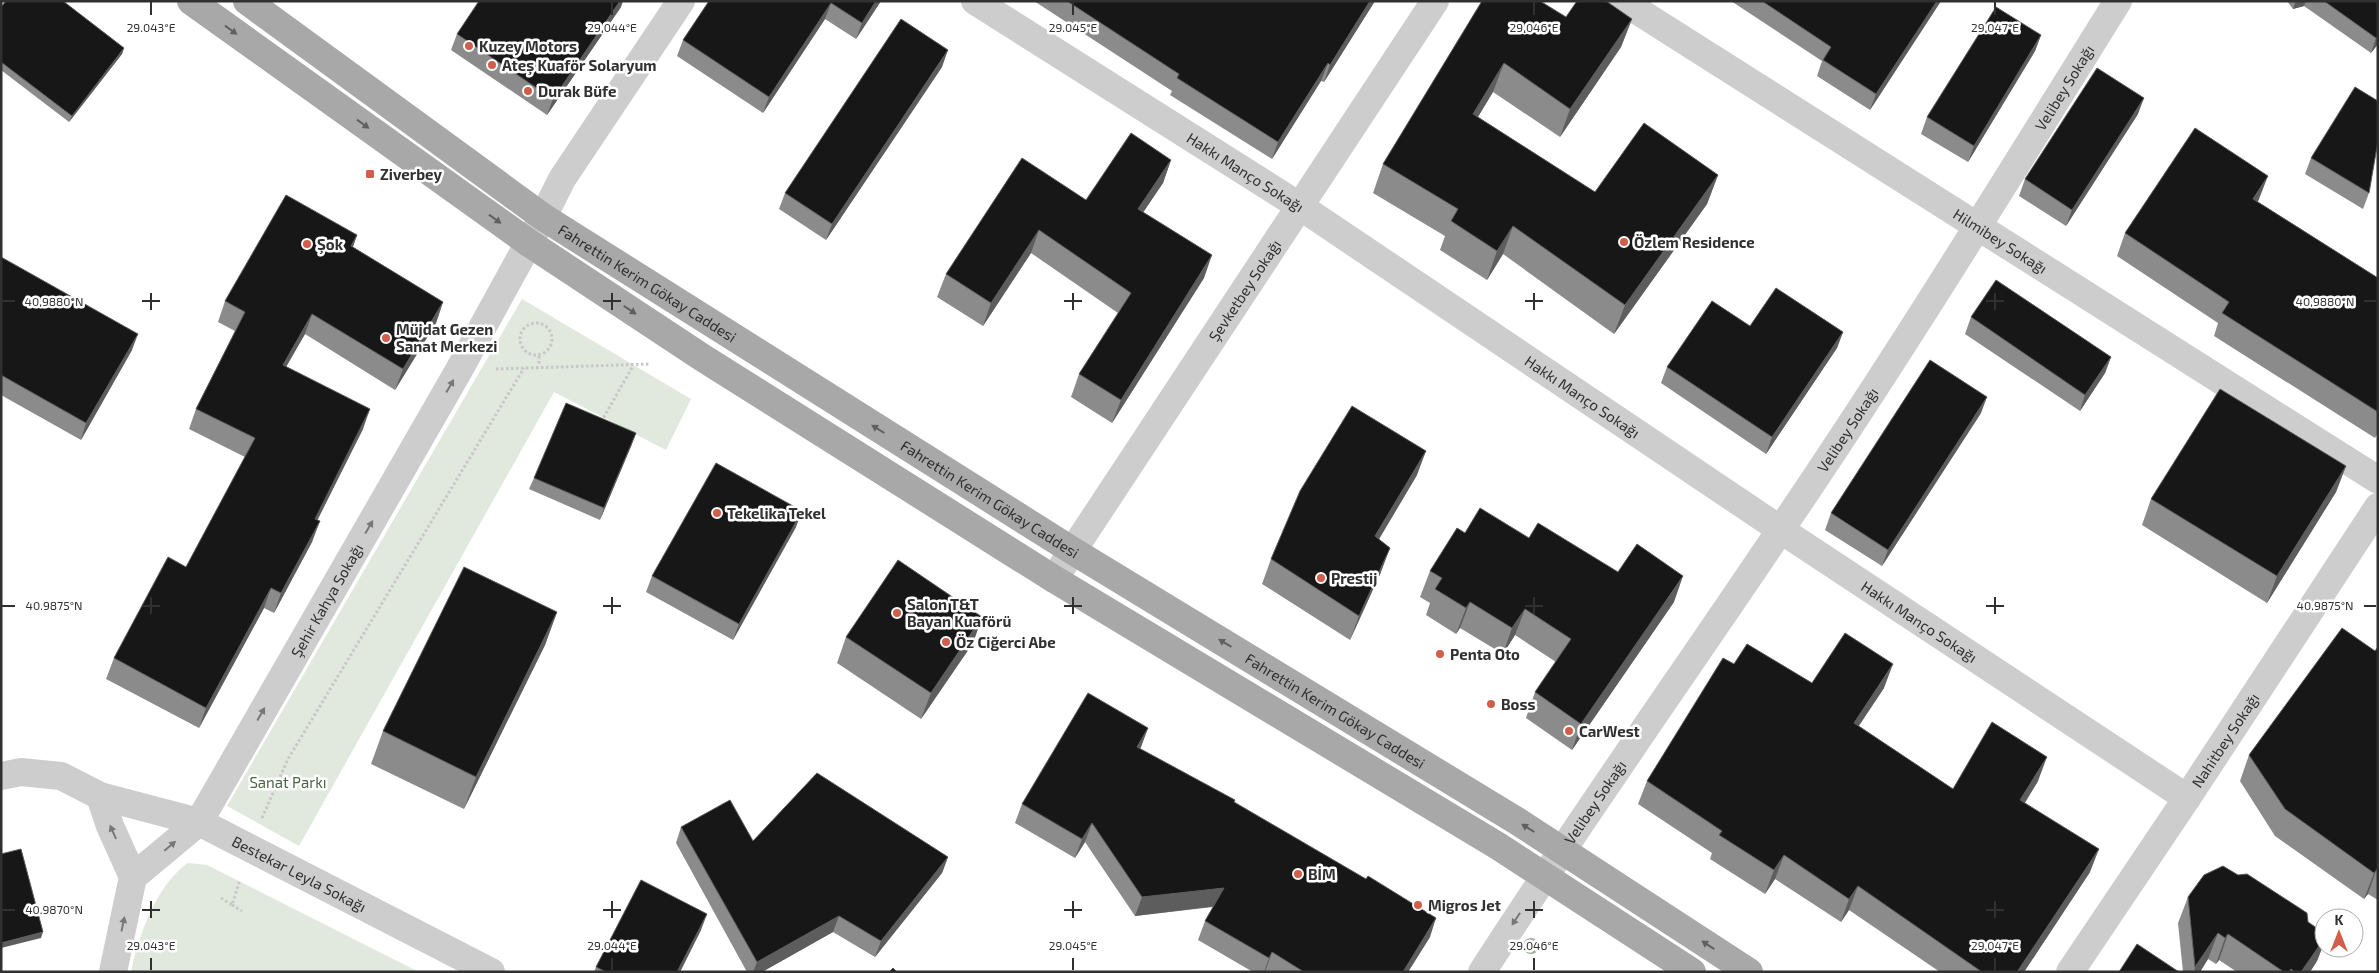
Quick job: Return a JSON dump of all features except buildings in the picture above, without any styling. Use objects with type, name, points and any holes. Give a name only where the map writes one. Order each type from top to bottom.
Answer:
[{"type":"main road","name":"Fahrettin Kerim Gökay Caddesi","points":[[191,1],[529,243],[703,358],[1054,579],[1544,876],[1692,972]]},
{"type":"main road","name":"Fahrettin Kerim Gökay Caddesi","points":[[247,1],[543,218],[1073,551],[1562,849],[1749,972]]},
{"type":"street","name":"Şehir Kahya Sokağı","points":[[133,877],[199,822],[459,370],[543,218],[562,178],[681,1]]},
{"type":"street","name":"Hakkı Manço Sokağı","points":[[975,1],[1301,207],[1781,530],[2187,798]]},
{"type":"street","name":"Şevketbey Sokağı","points":[[1054,579],[1435,1]]},
{"type":"street","name":"Hilmibey Sokağı","points":[[1622,1],[2378,480]]},
{"type":"street","name":"Velibey Sokağı","points":[[1482,972],[1562,849],[1781,530],[1977,227],[2118,1]]},
{"type":"street","name":"Nahitbey Sokağı","points":[[2070,972],[2378,507]]},
{"type":"street","name":"Bestekar Leyla Sokağı","points":[[1,776],[21,772],[61,776],[100,796],[199,822],[491,972]]},
{"type":"street","points":[[100,796],[110,826],[133,877],[113,972]]},
{"type":"path","points":[[534,323],[544,324],[551,332],[552,337],[548,351],[539,356],[529,354],[521,346],[520,337],[525,328],[534,323]]},
{"type":"path","points":[[539,356],[539,366]]},
{"type":"path","points":[[459,370],[539,366],[633,366],[703,358]]},
{"type":"path","points":[[597,429],[633,366]]},
{"type":"path","points":[[249,847],[288,760],[524,368]]},
{"type":"path","points":[[232,906],[242,911]]},
{"type":"green space","name":"Sanat Parkı","points":[[522,299],[691,399],[666,450],[554,392],[299,846],[227,806]]},
{"type":"green space","points":[[188,863],[207,865],[419,972],[131,972],[138,943],[150,912],[167,884]]},
{"type":"place","name":"Kuzey Motors","points":[[469,46]]},
{"type":"place","name":"Ateş Kuaför Solaryum","points":[[492,65]]},
{"type":"place","name":"Durak Büfe","points":[[528,91]]},
{"type":"place","name":"Ziverbey","points":[[370,174]]},
{"type":"place","name":"Özlem Residence","points":[[1624,242]]},
{"type":"place","name":"Şok","points":[[307,244]]},
{"type":"place","name":"Müjdat Gezen Sanat Merkezi","points":[[386,338]]},
{"type":"place","name":"Tekelika Tekel","points":[[717,513]]},
{"type":"place","name":"Prestij","points":[[1321,578]]},
{"type":"place","name":"Salon T&T Bayan Kuaförü","points":[[897,613]]},
{"type":"place","name":"Öz Ciğerci Abe","points":[[946,642]]},
{"type":"place","name":"Penta Oto","points":[[1440,654]]},
{"type":"place","name":"Boss","points":[[1491,704]]},
{"type":"place","name":"CarWest","points":[[1569,731]]},
{"type":"place","name":"BİM","points":[[1298,874]]},
{"type":"place","name":"Migros Jet","points":[[1418,905]]}]
